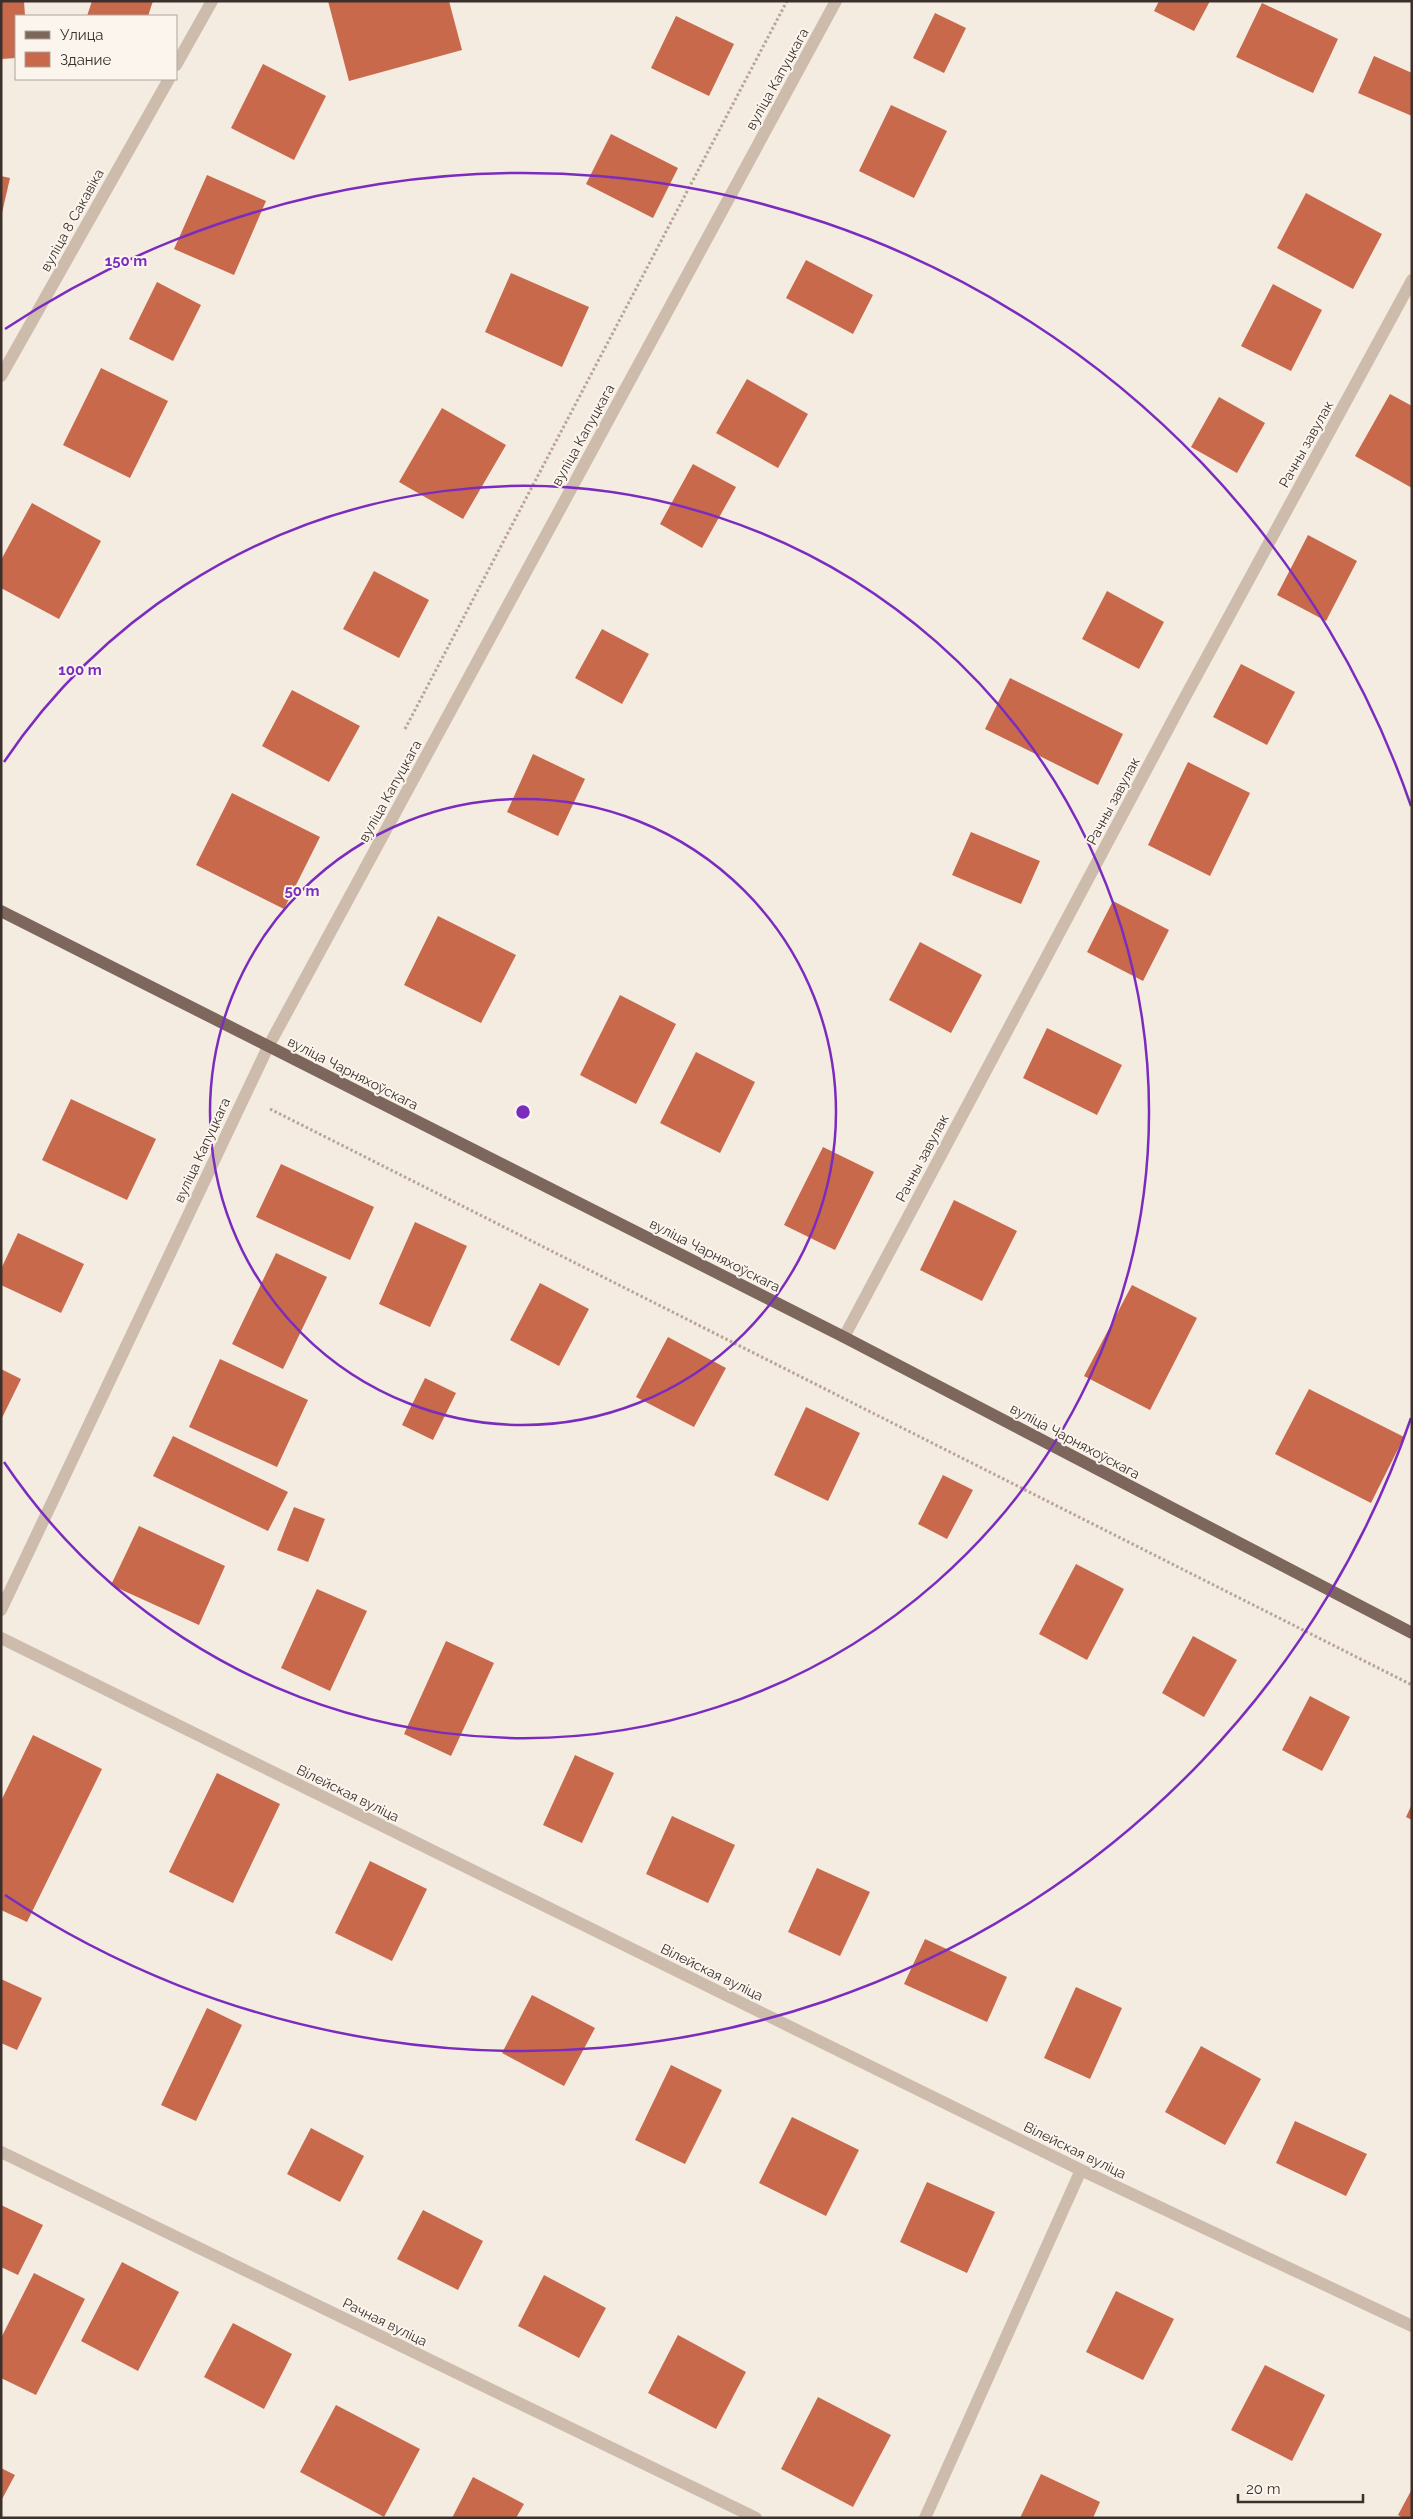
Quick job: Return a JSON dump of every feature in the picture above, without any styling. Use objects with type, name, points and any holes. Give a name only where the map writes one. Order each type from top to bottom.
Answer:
[{"type":"main road","name":"вуліца Чарняхоўскага","points":[[1,911],[844,1337],[1412,1633]]},
{"type":"street","points":[[178,62],[212,1]]},
{"type":"street","name":"вуліца Капуцкага","points":[[1,1610],[268,1047],[836,1]]},
{"type":"street","name":"вуліца 8 Сакавіка","points":[[1,376],[168,80]]},
{"type":"street","name":"Рачны завулак","points":[[844,1337],[1180,708],[1412,280]]},
{"type":"street","name":"Вілейская вуліца","points":[[1,1638],[1081,2170],[1412,2326]]},
{"type":"street","name":"Рачная вуліца","points":[[1,2152],[756,2518]]},
{"type":"street","points":[[925,2518],[1081,2170]]},
{"type":"path","points":[[402,735],[786,1]]},
{"type":"path","points":[[244,1096],[1412,1685]]},
{"type":"building","points":[[1,1],[24,1],[25,15],[15,15],[15,58],[1,59]]},
{"type":"building","points":[[92,1],[153,1],[148,15],[87,15]]},
{"type":"building","points":[[328,1],[449,1],[462,50],[349,81]]},
{"type":"building","points":[[1159,1],[1210,1],[1194,31],[1154,11]]},
{"type":"building","points":[[1262,3],[1338,39],[1313,93],[1236,57]]},
{"type":"building","points":[[935,13],[966,28],[944,73],[913,58]]},
{"type":"building","points":[[676,16],[734,44],[709,96],[651,68]]},
{"type":"building","points":[[1374,56],[1412,73],[1412,116],[1358,93]]},
{"type":"building","points":[[263,64],[326,96],[294,160],[231,128]]},
{"type":"building","points":[[891,105],[947,131],[914,198],[859,171]]},
{"type":"building","points":[[611,134],[678,168],[653,218],[586,184]]},
{"type":"building","points":[[207,175],[266,201],[234,275],[174,249]]},
{"type":"building","points":[[1,176],[10,178],[2,213],[1,213]]},
{"type":"building","points":[[1306,193],[1382,234],[1353,289],[1277,248]]},
{"type":"building","points":[[806,260],[873,295],[853,334],[786,298]]},
{"type":"building","points":[[511,273],[589,307],[562,367],[485,332]]},
{"type":"building","points":[[157,282],[201,305],[173,361],[129,339]]},
{"type":"building","points":[[1273,284],[1322,310],[1291,371],[1241,346]]},
{"type":"building","points":[[101,368],[168,401],[130,478],[63,445]]},
{"type":"building","points":[[747,379],[808,414],[778,468],[716,433]]},
{"type":"building","points":[[1390,394],[1412,406],[1412,488],[1355,456]]},
{"type":"building","points":[[1219,397],[1265,423],[1237,473],[1191,447]]},
{"type":"building","points":[[442,408],[506,445],[463,519],[399,482]]},
{"type":"building","points":[[693,464],[736,487],[702,548],[660,524]]},
{"type":"building","points":[[32,503],[101,541],[59,619],[1,588],[1,560]]},
{"type":"building","points":[[1308,535],[1357,561],[1326,621],[1277,595]]},
{"type":"building","points":[[374,571],[429,600],[399,658],[343,629]]},
{"type":"building","points":[[1107,591],[1164,622],[1139,669],[1082,639]]},
{"type":"building","points":[[602,629],[649,654],[622,704],[575,678]]},
{"type":"building","points":[[1241,664],[1295,692],[1267,745],[1213,717]]},
{"type":"building","points":[[1010,678],[1123,734],[1098,785],[985,729]]},
{"type":"building","points":[[292,690],[360,726],[329,782],[262,746]]},
{"type":"building","points":[[533,754],[585,779],[558,836],[507,812]]},
{"type":"building","points":[[1188,762],[1250,793],[1210,876],[1148,845]]},
{"type":"building","points":[[232,793],[320,837],[284,909],[196,865]]},
{"type":"building","points":[[971,832],[1040,861],[1021,904],[952,875]]},
{"type":"building","points":[[1113,901],[1169,930],[1143,981],[1087,952]]},
{"type":"building","points":[[438,916],[516,955],[481,1023],[404,985]]},
{"type":"building","points":[[920,942],[982,975],[951,1033],[889,1000]]},
{"type":"building","points":[[620,995],[676,1024],[636,1104],[580,1075]]},
{"type":"building","points":[[1047,1028],[1122,1065],[1097,1115],[1023,1078]]},
{"type":"building","points":[[696,1052],[755,1082],[720,1153],[660,1123]]},
{"type":"building","points":[[71,1099],[156,1139],[127,1200],[42,1160]]},
{"type":"building","points":[[823,1147],[874,1172],[835,1250],[784,1225]]},
{"type":"building","points":[[281,1164],[374,1207],[350,1260],[256,1217]]},
{"type":"building","points":[[954,1200],[1017,1231],[982,1301],[920,1270]]},
{"type":"building","points":[[415,1222],[467,1246],[430,1327],[379,1304]]},
{"type":"building","points":[[18,1233],[84,1264],[61,1313],[1,1285],[1,1269]]},
{"type":"building","points":[[276,1253],[327,1277],[283,1369],[232,1344]]},
{"type":"building","points":[[540,1283],[589,1309],[559,1366],[510,1340]]},
{"type":"building","points":[[1132,1285],[1197,1318],[1150,1410],[1084,1376]]},
{"type":"building","points":[[668,1337],[726,1368],[694,1427],[636,1397]]},
{"type":"building","points":[[220,1359],[308,1400],[277,1467],[189,1427]]},
{"type":"building","points":[[1,1369],[21,1379],[1,1420]]},
{"type":"building","points":[[425,1378],[456,1393],[433,1440],[402,1425]]},
{"type":"building","points":[[1309,1389],[1404,1437],[1371,1503],[1275,1454]]},
{"type":"building","points":[[806,1407],[860,1433],[828,1501],[774,1475]]},
{"type":"building","points":[[173,1436],[288,1492],[268,1531],[153,1476]]},
{"type":"building","points":[[943,1475],[973,1490],[947,1539],[918,1524]]},
{"type":"building","points":[[294,1507],[325,1519],[308,1562],[277,1550]]},
{"type":"building","points":[[139,1526],[225,1566],[199,1625],[111,1585]]},
{"type":"building","points":[[1076,1564],[1124,1589],[1087,1660],[1039,1634]]},
{"type":"building","points":[[317,1589],[367,1611],[330,1691],[281,1668]]},
{"type":"building","points":[[1193,1636],[1237,1660],[1204,1717],[1162,1693]]},
{"type":"building","points":[[446,1641],[494,1663],[451,1756],[404,1734]]},
{"type":"building","points":[[1310,1696],[1350,1717],[1322,1771],[1282,1750]]},
{"type":"building","points":[[33,1735],[102,1769],[27,1922],[1,1910],[1,1801]]},
{"type":"building","points":[[575,1755],[614,1773],[582,1843],[543,1825]]},
{"type":"building","points":[[217,1773],[280,1804],[233,1903],[169,1872]]},
{"type":"building","points":[[1412,1804],[1412,1820],[1406,1817]]},
{"type":"building","points":[[672,1816],[735,1845],[708,1903],[646,1874]]},
{"type":"building","points":[[370,1861],[427,1889],[392,1961],[335,1933]]},
{"type":"building","points":[[817,1868],[870,1892],[840,1956],[788,1932]]},
{"type":"building","points":[[925,1939],[1007,1977],[987,2022],[904,1984]]},
{"type":"building","points":[[1,1979],[42,1998],[17,2050],[1,2043]]},
{"type":"building","points":[[1076,1987],[1122,2008],[1090,2079],[1044,2058]]},
{"type":"building","points":[[532,1995],[595,2028],[564,2086],[502,2053]]},
{"type":"building","points":[[207,2008],[242,2025],[196,2121],[161,2105]]},
{"type":"building","points":[[1201,2046],[1261,2079],[1225,2145],[1165,2112]]},
{"type":"building","points":[[671,2065],[722,2090],[685,2164],[635,2140]]},
{"type":"building","points":[[792,2117],[859,2150],[826,2216],[759,2183]]},
{"type":"building","points":[[1295,2121],[1367,2154],[1346,2196],[1276,2163]]},
{"type":"building","points":[[311,2128],[364,2156],[340,2202],[287,2174]]},
{"type":"building","points":[[927,2182],[995,2212],[967,2273],[900,2242]]},
{"type":"building","points":[[1,2205],[43,2225],[18,2275],[1,2267]]},
{"type":"building","points":[[423,2210],[483,2241],[458,2290],[397,2259]]},
{"type":"building","points":[[122,2262],[179,2292],[138,2371],[81,2341]]},
{"type":"building","points":[[34,2273],[85,2299],[36,2395],[1,2378],[1,2338]]},
{"type":"building","points":[[544,2275],[606,2308],[579,2358],[518,2326]]},
{"type":"building","points":[[1116,2291],[1174,2319],[1143,2380],[1086,2352]]},
{"type":"building","points":[[233,2323],[292,2354],[264,2409],[204,2377]]},
{"type":"building","points":[[678,2335],[746,2372],[716,2429],[648,2393]]},
{"type":"building","points":[[1265,2365],[1325,2395],[1292,2461],[1231,2430]]},
{"type":"building","points":[[818,2397],[891,2435],[853,2507],[781,2469]]},
{"type":"building","points":[[336,2405],[420,2449],[384,2517],[300,2472]]},
{"type":"building","points":[[1,2468],[15,2475],[1,2501]]},
{"type":"building","points":[[1041,2474],[1100,2502],[1093,2518],[1020,2518]]},
{"type":"building","points":[[473,2477],[524,2504],[516,2518],[452,2518]]},
{"type":"building","points":[[1412,2489],[1412,2518],[1403,2518],[1398,2515]]}]
